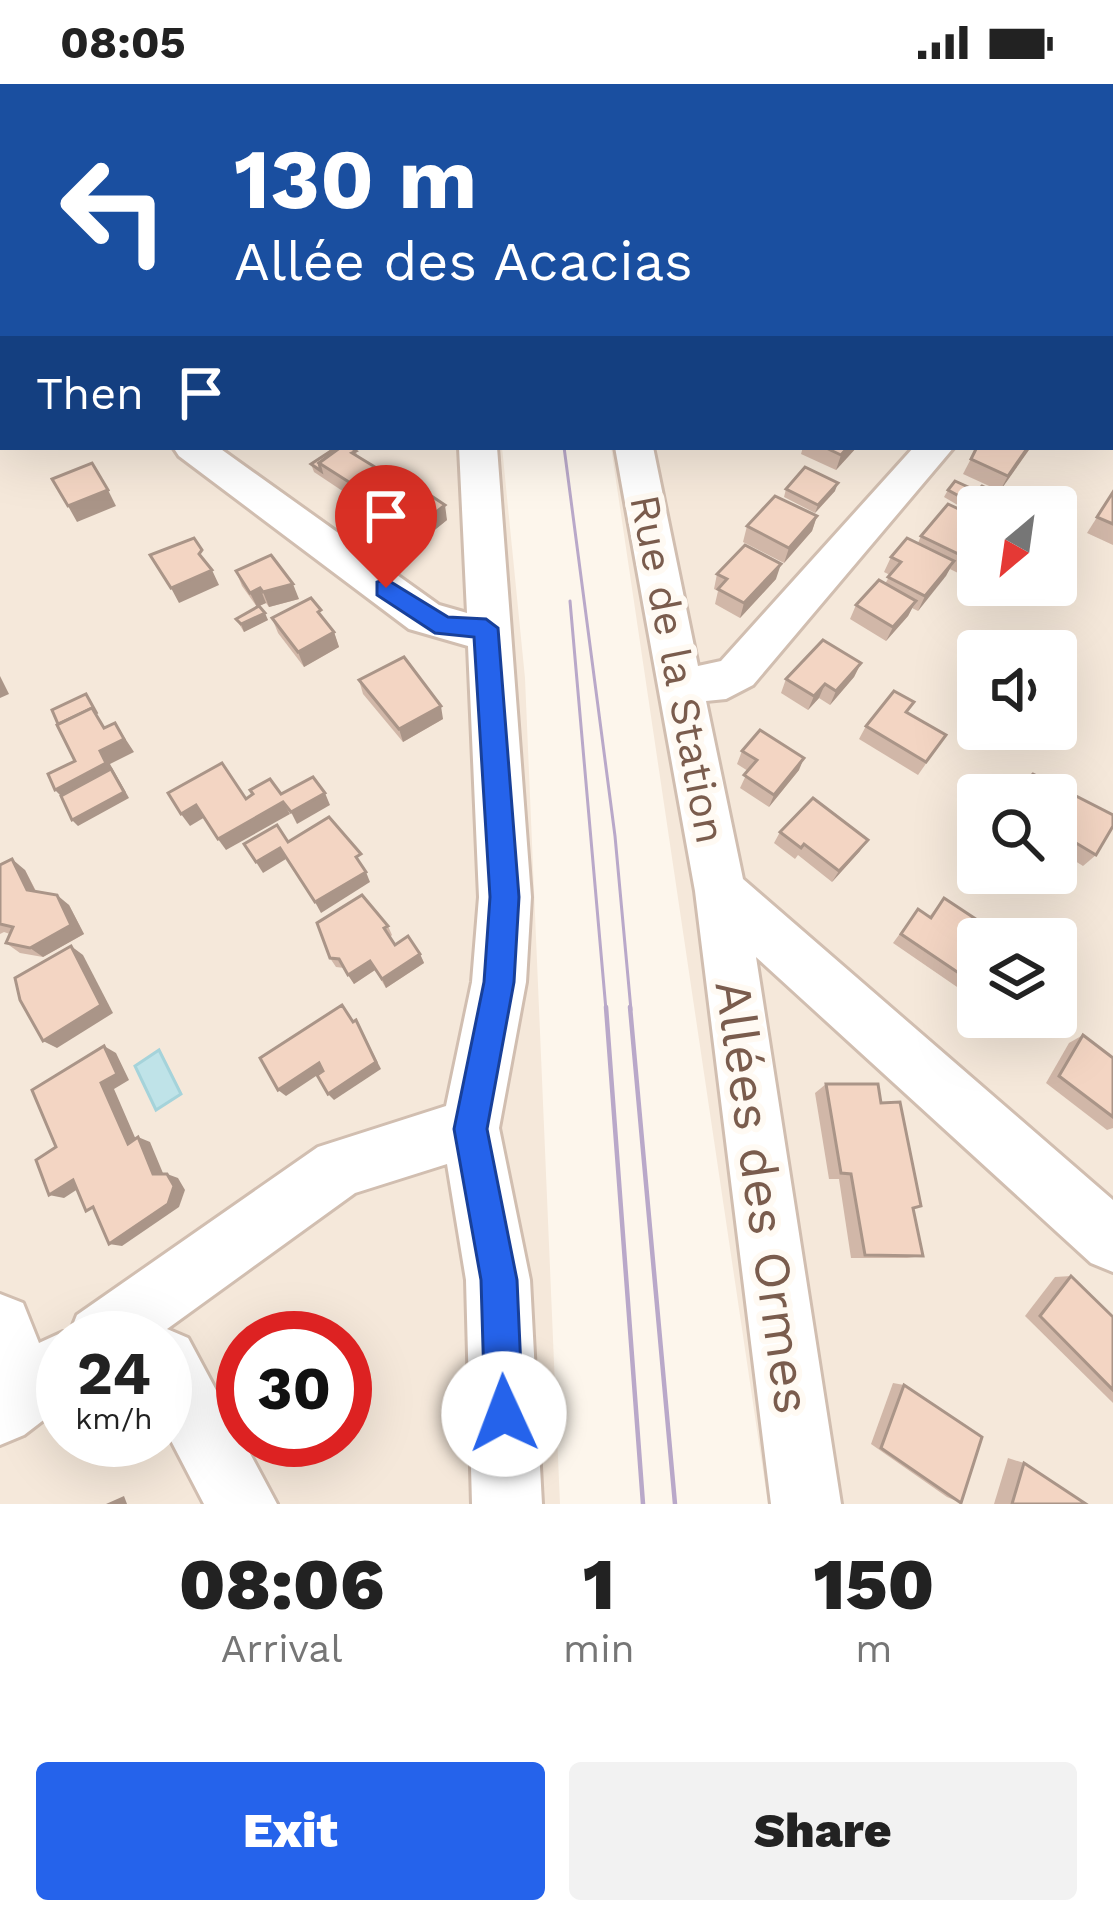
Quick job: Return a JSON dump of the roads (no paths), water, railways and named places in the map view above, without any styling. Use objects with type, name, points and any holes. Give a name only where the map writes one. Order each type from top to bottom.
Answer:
[{"type":"street","points":[[196,450],[424,616],[459,630],[486,628]]},
{"type":"street","points":[[478,450],[505,897],[499,982],[470,1129],[499,1280],[508,1504]]},
{"type":"street","name":"Rue de la Station","points":[[638,450],[720,891]]},
{"type":"street","points":[[682,686],[726,681],[737,673],[932,450]]},
{"type":"street","points":[[720,891],[1113,1241]]},
{"type":"street","name":"Allées des Ormes","points":[[720,891],[806,1504]]},
{"type":"street","points":[[170,1311],[339,1168],[470,1129]]},
{"type":"street","points":[[0,1326],[29,1389]]},
{"type":"street","points":[[192,1423],[242,1504]]},
{"type":"water","points":[[159,1050],[181,1094],[156,1110],[135,1066]]},
{"type":"tram line","points":[[564,450],[615,836],[631,1010]]},
{"type":"tram line","points":[[570,601],[606,1010]]},
{"type":"tram line","points":[[606,1007],[643,1504]]},
{"type":"tram line","points":[[630,1007],[675,1504]]}]
